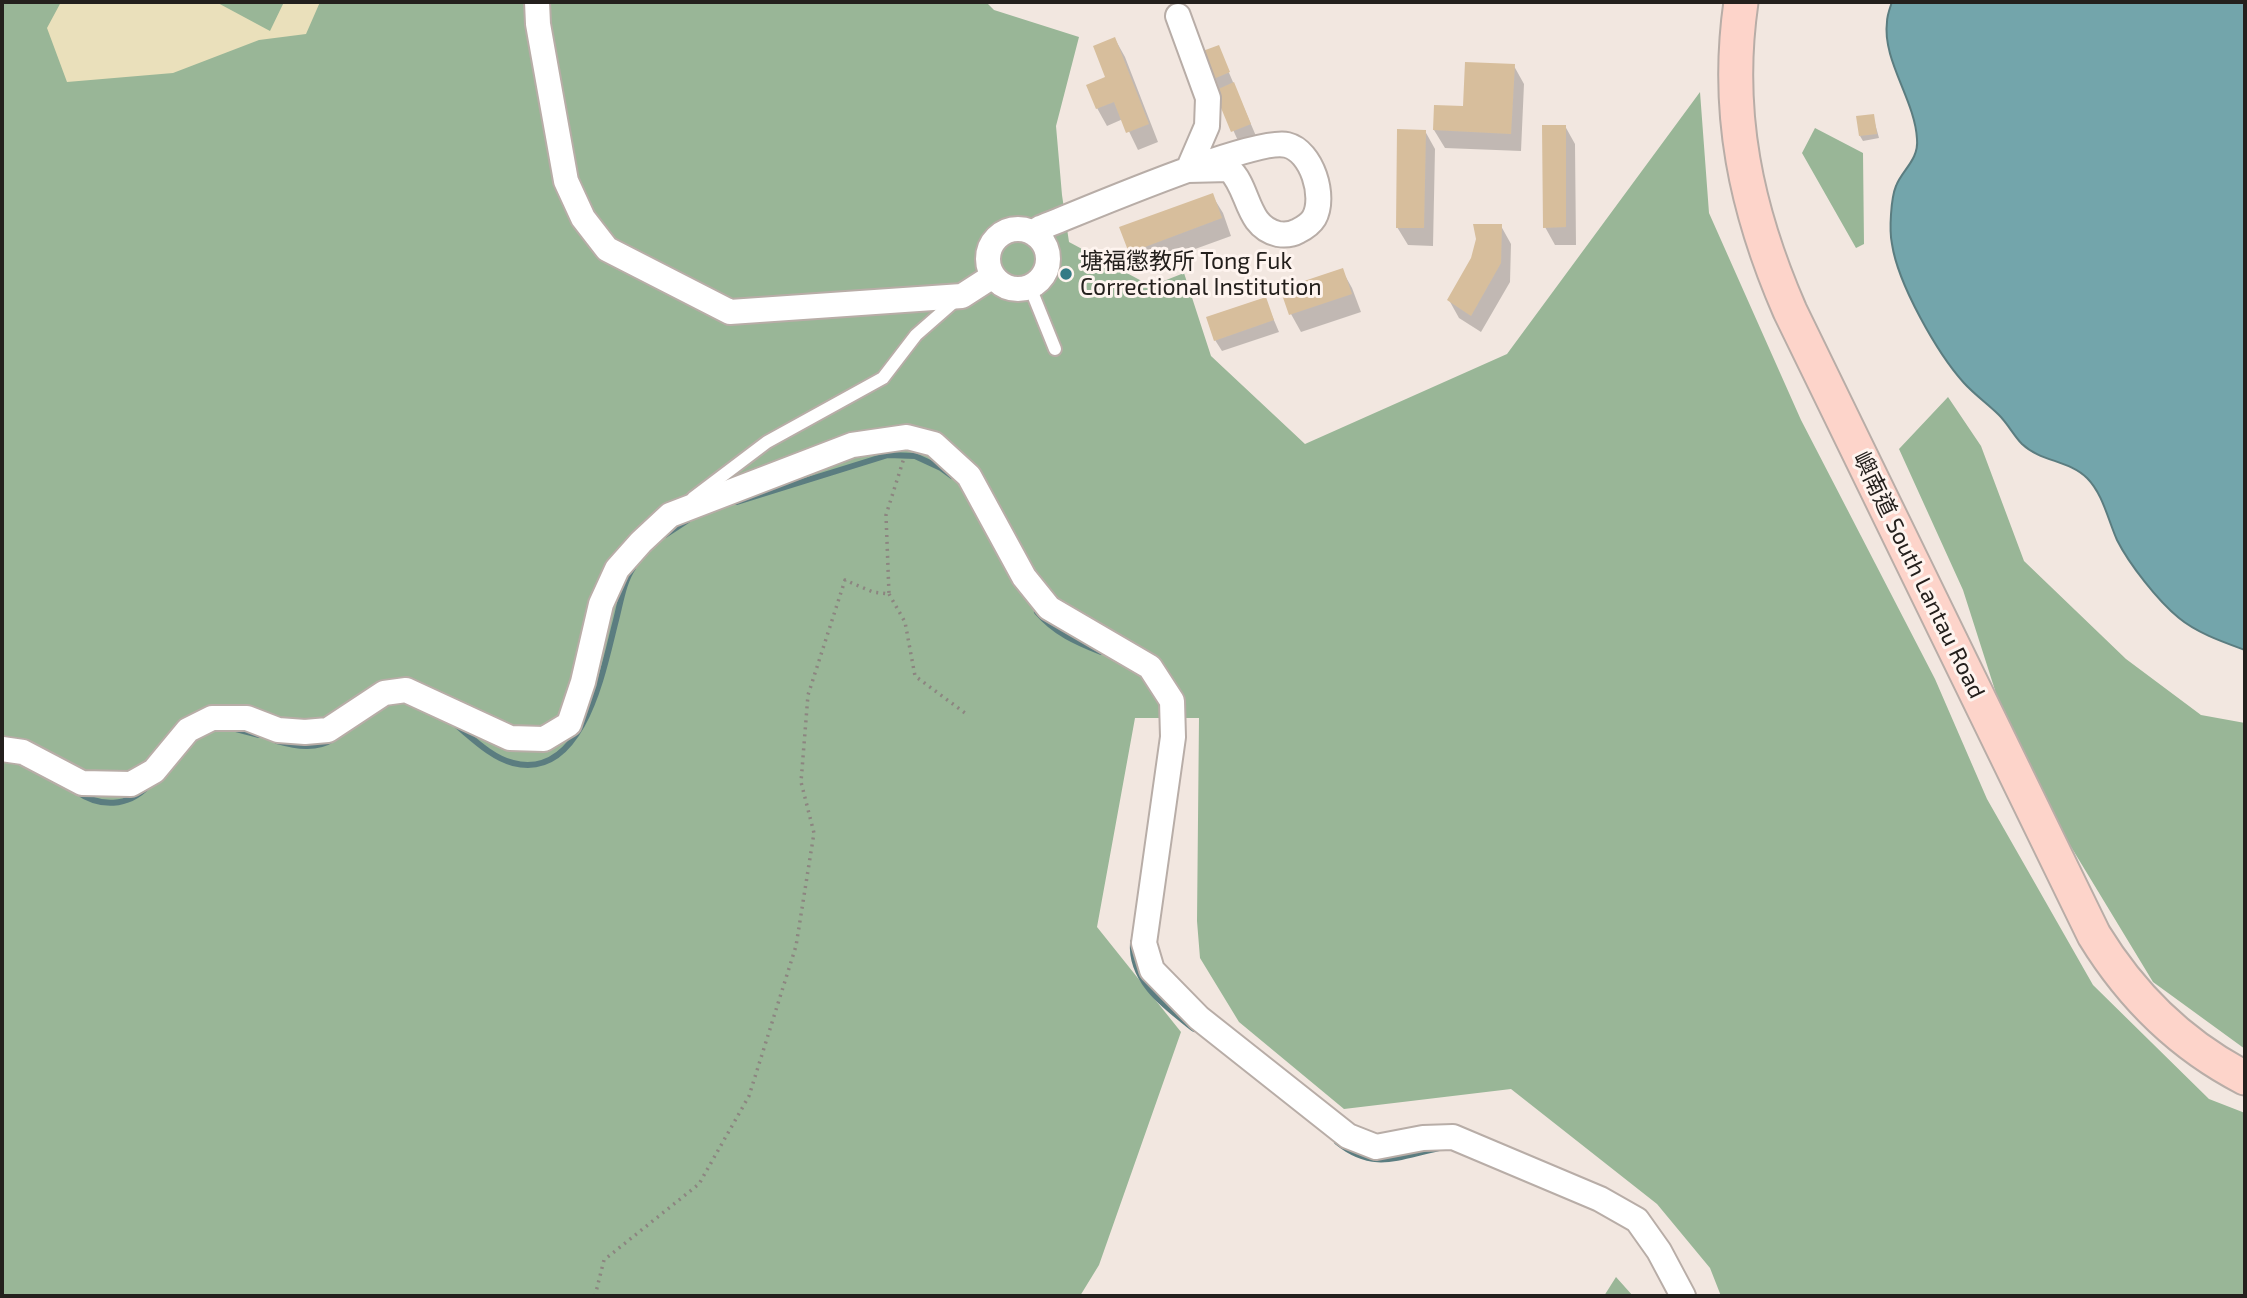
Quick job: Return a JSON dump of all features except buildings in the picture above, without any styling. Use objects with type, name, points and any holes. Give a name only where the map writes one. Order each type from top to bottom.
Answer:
[{"type":"main road","name":"嶼南道 South Lantau Road","points":[[1741,2],[1736,42],[1735,85],[1743,169],[1762,239],[1790,311],[2094,935],[2128,985],[2162,1021],[2199,1051],[2245,1078]]},
{"type":"street","points":[[537,2],[538,24],[566,181],[583,218],[607,248],[730,312],[962,296],[993,276]]},
{"type":"street","points":[[1178,16],[1208,98],[1207,127],[1188,170]]},
{"type":"street","points":[[1036,235],[1040,228],[1188,170],[1266,146],[1288,145],[1303,155],[1314,172],[1317,189],[1314,218],[1306,227],[1294,233],[1284,235],[1272,232],[1263,228],[1255,219],[1237,176],[1229,169],[1188,170]]},
{"type":"street","points":[[1018,229],[1036,235],[1046,249],[1047,267],[1044,275],[1030,287],[1010,288],[993,276],[988,258],[990,249],[1001,234],[1018,229]]},
{"type":"street","points":[[2,749],[32,755],[82,783],[131,784],[154,771],[188,730],[212,718],[247,718],[278,730],[328,730],[384,693],[406,690],[510,738],[544,739],[569,724],[583,682],[601,604],[617,569],[641,541],[670,514],[852,445],[907,437],[934,444],[969,476],[1024,577],[1049,608],[1150,667],[1171,701],[1173,737],[1144,943],[1152,970],[1199,1018],[1348,1136],[1376,1147],[1423,1138],[1453,1137],[1600,1199],[1637,1220],[1659,1251],[1683,1296]]},
{"type":"lane","points":[[1030,287],[1055,349]]},
{"type":"lane","points":[[670,514],[767,442],[883,378],[916,335],[962,296]]},
{"type":"path","points":[[904,466],[886,515],[889,594],[905,622],[915,676],[965,713]]},
{"type":"path","points":[[595,1296],[604,1260],[699,1184],[749,1096],[796,946],[814,833],[801,782],[808,695],[845,580],[873,593],[889,594]]},
{"type":"green space","points":[[2,2],[986,2],[994,10],[1079,37],[1056,126],[1069,242],[1151,286],[1184,273],[1211,356],[1305,444],[1507,354],[1700,92],[1709,213],[1801,420],[1935,679],[1987,799],[2093,985],[2209,1099],[2245,1113],[2245,1296],[1721,1296],[1710,1268],[1657,1204],[1511,1089],[1344,1109],[1239,1022],[1200,958],[1197,921],[1199,718],[1135,718],[1097,927],[1181,1032],[1099,1265],[1080,1296],[2,1296]]},
{"type":"green space","points":[[1815,128],[1863,153],[1864,244],[1856,248],[1802,153]]},
{"type":"green space","points":[[1948,397],[1981,446],[2024,561],[2126,659],[2201,715],[2245,723],[2245,1049],[2153,982],[2016,756],[1963,590],[1899,449]]},
{"type":"green space","points":[[1616,1277],[1633,1296],[1604,1296]]},
{"type":"sand","points":[[61,2],[216,2],[270,31],[284,2],[320,2],[306,34],[259,40],[173,73],[67,82],[47,28]]},
{"type":"water","points":[[1892,2],[2245,2],[2245,650],[2194,628],[2162,602],[2122,550],[2093,484],[2080,472],[2022,444],[1999,415],[1953,370],[1920,317],[1902,278],[1891,238],[1894,191],[1917,146],[1911,110],[1889,51],[1887,19]]},
{"type":"waterway","points":[[737,502],[888,455],[915,456],[952,476]]},
{"type":"waterway","points":[[665,535],[688,520]]},
{"type":"waterway","points":[[456,725],[490,752],[513,763],[537,764],[557,755],[573,739],[586,718],[604,668],[624,587],[633,568]]},
{"type":"waterway","points":[[1037,612],[1059,631],[1101,652]]},
{"type":"waterway","points":[[236,729],[259,735]]},
{"type":"waterway","points":[[277,741],[313,746],[333,739]]},
{"type":"waterway","points":[[76,791],[85,797],[114,803],[132,798],[148,786]]},
{"type":"waterway","points":[[1133,942],[1137,969],[1144,981],[1162,1002],[1194,1029]]},
{"type":"waterway","points":[[1337,1142],[1350,1151],[1374,1159],[1398,1158],[1439,1148]]},
{"type":"place","name":"塘福懲教所 Tong Fuk Correctional Institution","points":[[1066,274]]}]
